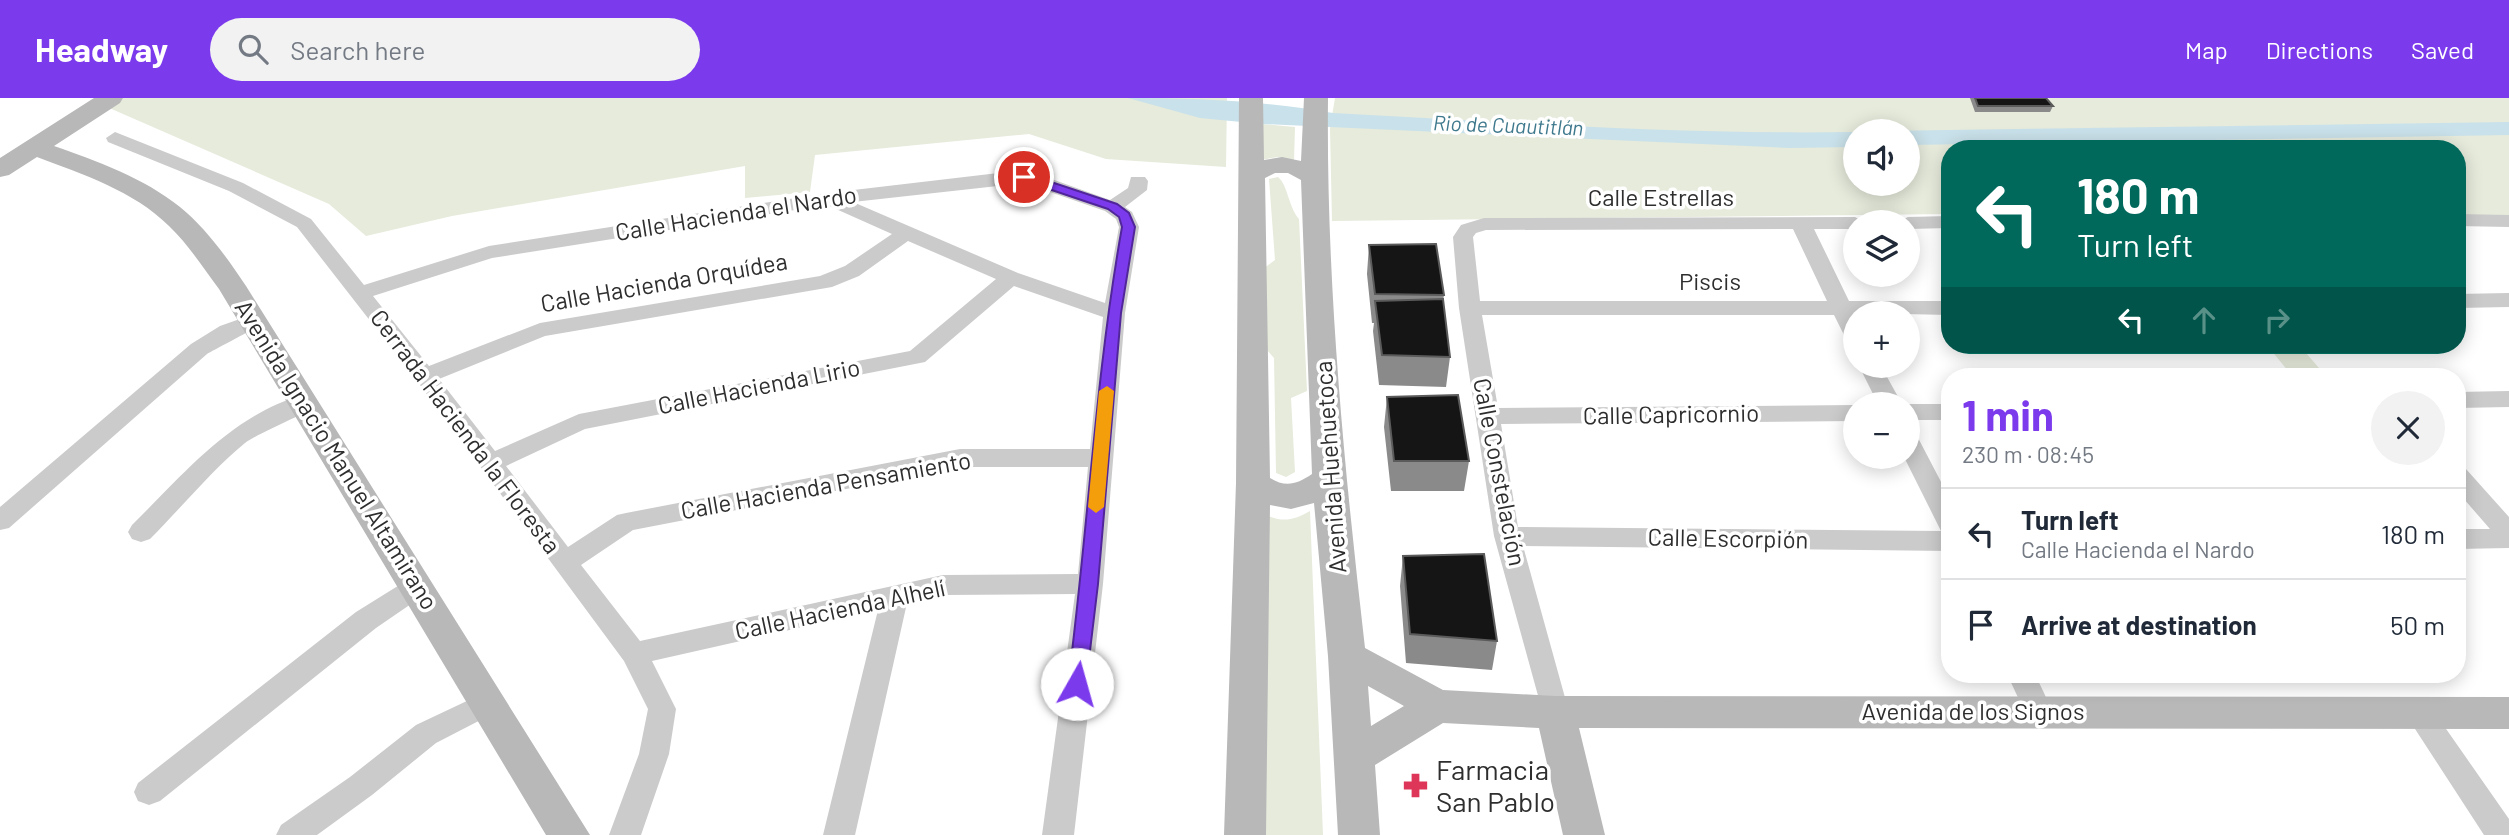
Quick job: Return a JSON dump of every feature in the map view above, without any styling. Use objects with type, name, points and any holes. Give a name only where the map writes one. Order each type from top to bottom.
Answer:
[{"type":"street","points":[[0,169],[111,98]]},
{"type":"street","name":"Avenida Huehuetoca","points":[[1317,111],[1314,176],[1329,479],[1356,756],[1359,835]]},
{"type":"street","points":[[1245,835],[1253,483],[1251,114]]},
{"type":"street","name":"Cerrada Hacienda la Floresta","points":[[114,138],[236,187],[304,223],[425,376],[634,654],[662,709],[654,754],[625,835]]},
{"type":"street","name":"Avenida Ignacio Manuel Altamirano","points":[[34,147],[128,187],[172,214],[217,266],[418,586],[569,835]]},
{"type":"street","points":[[1251,174],[1263,166],[1282,164],[1300,167],[1314,176]]},
{"type":"street","name":"Calle Hacienda el Nardo","points":[[361,293],[489,252],[828,199],[1024,177],[1112,207]]},
{"type":"street","points":[[1058,835],[1090,584],[1114,313],[1129,227],[1125,216],[1112,207],[1137,190],[1138,181]]},
{"type":"street","points":[[828,199],[1011,278],[1114,313]]},
{"type":"street","points":[[2466,220],[2509,220]]},
{"type":"street","points":[[1920,223],[1941,222]]},
{"type":"street","name":"Calle Estrellas","points":[[1468,229],[1484,224],[1843,223]]},
{"type":"street","points":[[1801,224],[1843,313]]},
{"type":"street","name":"Calle Constelación","points":[[1468,229],[1463,237],[1470,307],[1507,536],[1555,712]]},
{"type":"street","name":"Calle Hacienda Orquídea","points":[[425,376],[540,330],[825,282],[852,271],[905,234]]},
{"type":"street","name":"Calle Hacienda Lirio","points":[[489,464],[579,422],[917,357],[1011,278]]},
{"type":"street","points":[[2466,301],[2509,300]]},
{"type":"street","name":"Piscis","points":[[1470,307],[1941,308]]},
{"type":"street","points":[[0,522],[199,349],[228,331],[254,321]]},
{"type":"street","points":[[2466,400],[2509,398]]},
{"type":"street","points":[[141,532],[237,437],[268,418],[303,403]]},
{"type":"street","points":[[1920,412],[1941,411]]},
{"type":"street","name":"Calle Capricornio","points":[[1487,416],[1843,413]]},
{"type":"street","name":"Calle Hacienda Pensamiento","points":[[564,564],[626,522],[960,458],[1100,458]]},
{"type":"street","points":[[1920,464],[1941,507]]},
{"type":"street","points":[[1253,483],[1269,494],[1291,498],[1311,492],[1329,479]]},
{"type":"street","points":[[2466,486],[2509,536]]},
{"type":"street","name":"Calle Escorpión","points":[[1507,536],[1941,541]]},
{"type":"street","points":[[2466,538],[2509,536]]},
{"type":"street","name":"Calle Hacienda Alhelí","points":[[634,654],[943,585],[1090,584]]},
{"type":"street","points":[[149,792],[366,620],[418,586]]},
{"type":"street","points":[[839,835],[895,597]]},
{"type":"street","name":"Avenida de los Signos","points":[[1347,656],[1437,706],[1555,712],[2509,713]]},
{"type":"street","points":[[2025,683],[2039,712]]},
{"type":"street","points":[[292,835],[361,786],[426,734],[488,703]]},
{"type":"street","points":[[1356,756],[1437,706]]},
{"type":"street","points":[[1555,712],[1584,835]]},
{"type":"street","points":[[2418,712],[2502,835]]},
{"type":"shaded area","points":[[122,98],[1227,98],[1226,167],[1106,159],[1029,134],[815,155],[810,192],[745,198],[745,166],[452,216],[366,236],[329,204],[107,107]]},
{"type":"shaded area","points":[[1335,98],[2509,98],[2509,215],[2466,215],[2466,140],[1941,140],[1941,214],[1920,214],[1920,210],[1843,210],[1843,215],[1332,221],[1330,128]]},
{"type":"shaded area","points":[[1262,124],[1295,127],[1294,161],[1278,157],[1260,160]]},
{"type":"shaded area","points":[[1278,177],[1299,219],[1307,391],[1291,398],[1295,472],[1286,477],[1276,473],[1274,358],[1261,343],[1263,269],[1275,260],[1269,179]]},
{"type":"shaded area","points":[[2274,354],[2307,354],[2319,368],[2286,368]]},
{"type":"shaded area","points":[[1310,511],[1323,835],[1262,835],[1261,513],[1286,520]]},
{"type":"water","name":"Rio de Cuautitlán","points":[[1128,98],[1231,101],[1333,113],[1594,127],[1724,132],[1843,132],[1843,147],[1790,148],[1262,124],[1200,118]]},
{"type":"water","points":[[2509,122],[2509,135],[2208,140],[1941,140],[1941,144],[1920,145],[1920,130]]},
{"type":"building","points":[[1975,98],[2046,98],[2053,106],[1978,106]]},
{"type":"building","points":[[1436,244],[1444,295],[1375,294],[1369,245]]},
{"type":"building","points":[[1443,299],[1450,357],[1382,355],[1375,301]]},
{"type":"building","points":[[1458,395],[1469,461],[1394,461],[1387,397]]},
{"type":"building","points":[[1484,554],[1497,641],[1410,634],[1403,556]]},
{"type":"slow traffic","points":[[1096,507],[1107,391]]},
{"type":"place","name":"Farmacia San Pablo","points":[[1416,786]]},
{"type":"route","points":[[1024,177],[1112,207],[1125,216],[1129,227],[1114,313],[1090,584],[1077,684]]}]
